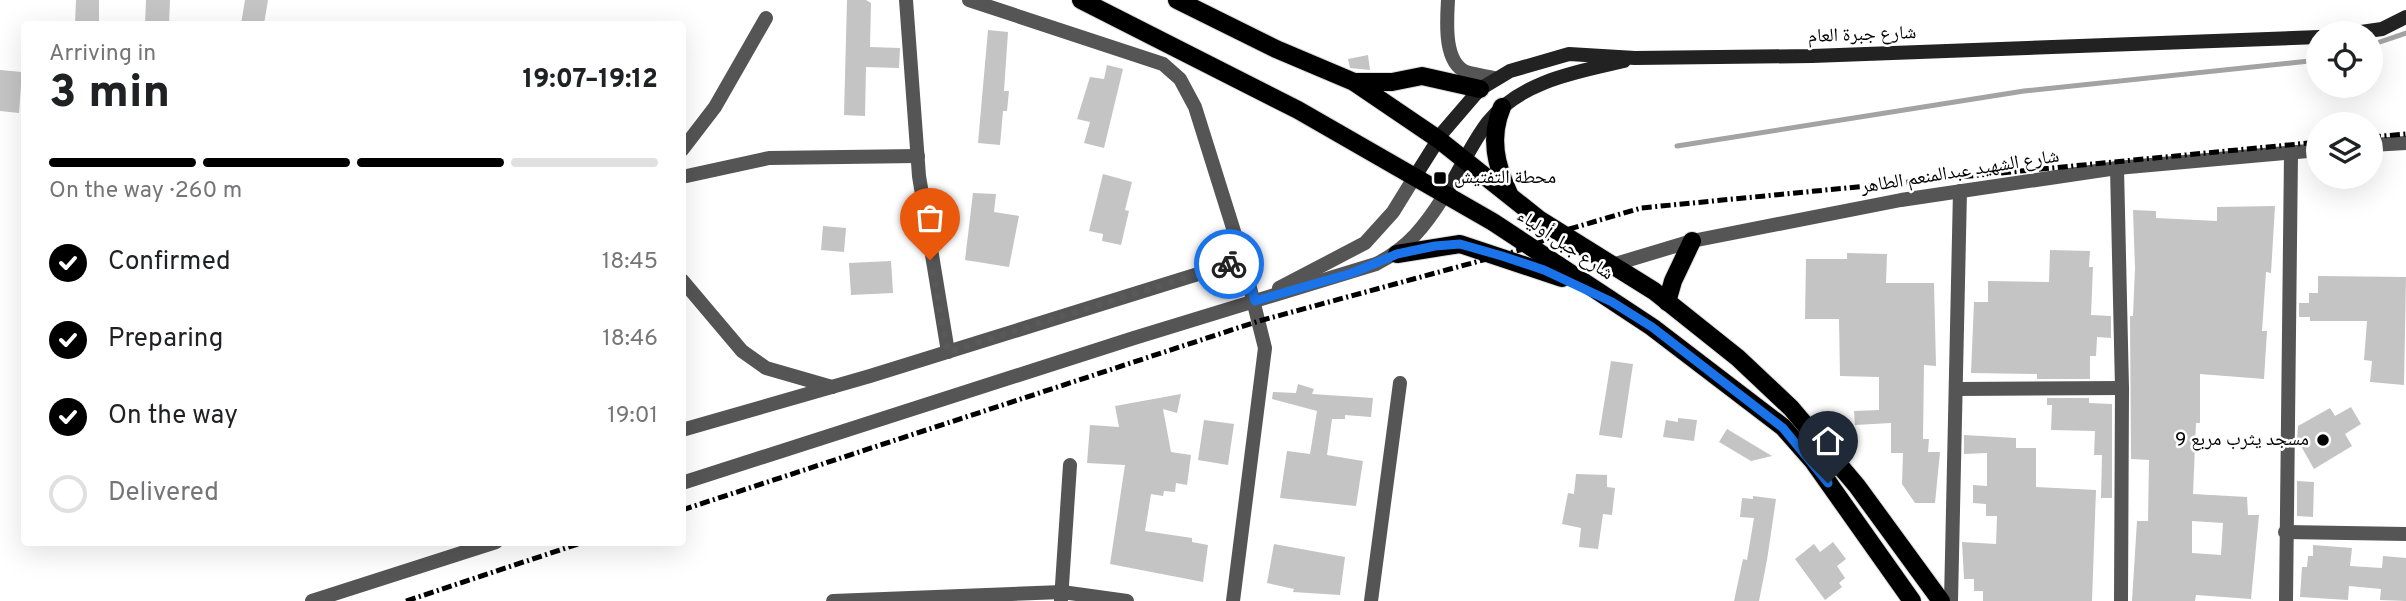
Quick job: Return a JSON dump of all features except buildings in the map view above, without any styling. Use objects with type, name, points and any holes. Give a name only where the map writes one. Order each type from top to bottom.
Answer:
[{"type":"main road","name":"شارع جبل أولياء","points":[[1081,0],[1245,82],[1493,222],[1652,327],[1783,428],[1813,461],[1912,601]]},
{"type":"main road","name":"شارع جبل أولياء","points":[[1177,0],[1276,49],[1354,82],[1438,139],[1512,200],[1667,302],[1738,358],[1791,408],[1857,486],[1941,601]]},
{"type":"main road","points":[[2383,28],[2406,17]]},
{"type":"main road","name":"شارع جبرة العام","points":[[1415,178],[1462,106],[1487,83],[1541,60],[1569,54],[1635,58],[1825,55],[2306,37]]},
{"type":"main road","points":[[1444,196],[1483,129],[1502,107],[1546,82],[1635,58]]},
{"type":"main road","points":[[1354,82],[1392,82],[1422,76],[1487,83]]},
{"type":"main road","points":[[1502,107],[1495,123],[1494,149],[1500,173],[1512,200]]},
{"type":"main road","points":[[1667,302],[1692,241]]},
{"type":"main road","points":[[1397,254],[1460,244],[1544,270],[1612,302]]},
{"type":"street","points":[[906,0],[918,156],[930,260],[948,352]]},
{"type":"street","points":[[969,0],[1143,55],[1163,64],[1180,79],[1195,107],[1243,260],[1259,300],[1265,348],[1265,369],[1233,601]]},
{"type":"street","points":[[1448,0],[1448,41],[1453,57],[1464,71],[1487,83]]},
{"type":"street","points":[[686,145],[715,107],[766,18]]},
{"type":"street","points":[[2383,144],[2406,143]]},
{"type":"street","name":"شارع الشهيد عبدالمنعم الطاهر","points":[[1612,265],[1692,241],[1824,213],[2117,168],[2306,151]]},
{"type":"street","points":[[2286,601],[2291,153]]},
{"type":"street","points":[[686,176],[769,159],[918,156]]},
{"type":"street","points":[[2117,168],[2122,388],[2121,601]]},
{"type":"street","points":[[1259,300],[1365,243],[1393,212],[1415,178]]},
{"type":"street","points":[[1951,601],[1960,191]]},
{"type":"street","points":[[686,482],[1352,273],[1397,254],[1418,235],[1444,196]]},
{"type":"street","points":[[686,429],[833,387],[1243,260]]},
{"type":"street","points":[[686,285],[742,351],[766,368],[833,387]]},
{"type":"street","points":[[1371,601],[1401,383]]},
{"type":"street","points":[[1957,389],[2122,388]]},
{"type":"street","points":[[1062,596],[1070,465]]},
{"type":"street","points":[[2285,532],[2406,534]]},
{"type":"street","points":[[312,601],[484,546]]},
{"type":"street","points":[[833,601],[1062,596],[1127,601]]},
{"type":"waterway","points":[[2383,41],[2406,33]]},
{"type":"waterway","points":[[1677,146],[2024,91],[2306,61]]},
{"type":"railway","points":[[2383,136],[2406,134]]},
{"type":"railway","points":[[686,509],[1259,321],[1531,247],[1559,232],[1641,208],[2306,143]]},
{"type":"railway","points":[[406,601],[572,546]]},
{"type":"way so far","points":[[930,260],[948,352],[1229,264]]},
{"type":"place","name":"محطة التفتيش","points":[[1440,178]]},
{"type":"place","name":"مسجد يثرب مربع 9","points":[[2323,440]]},
{"type":"route","points":[[1229,264],[1243,260],[1255,301],[1352,273],[1397,254],[1435,246],[1460,244],[1544,270],[1612,302],[1652,327],[1783,428],[1813,461],[1828,483]]}]
